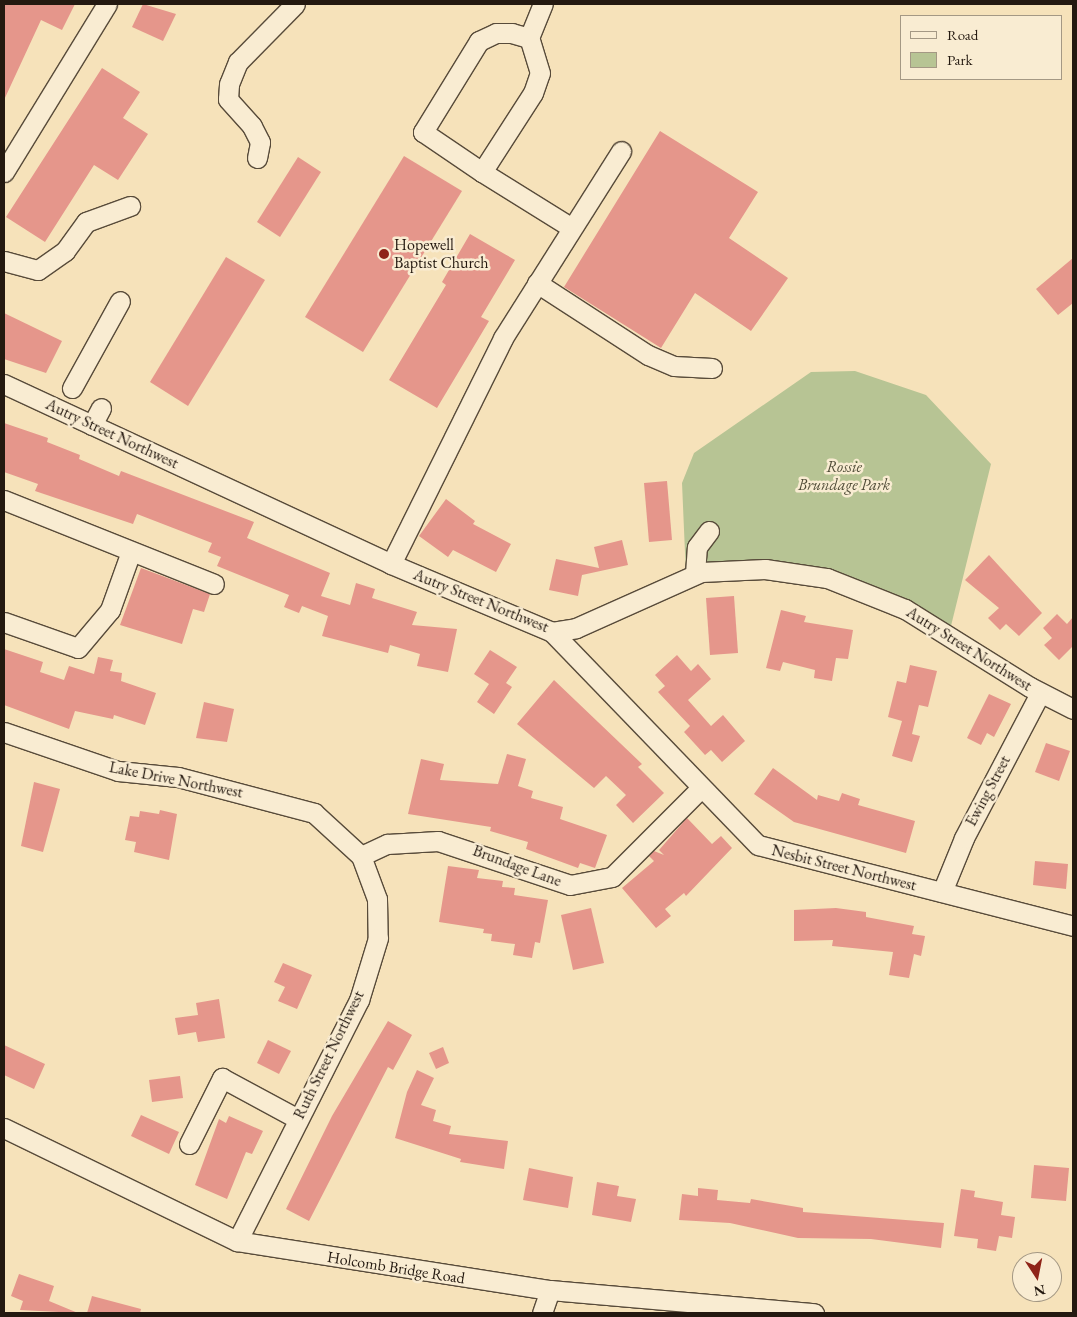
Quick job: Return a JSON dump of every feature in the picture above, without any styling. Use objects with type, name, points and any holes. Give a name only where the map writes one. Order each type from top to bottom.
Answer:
[{"type":"street","points":[[4,172],[107,4]]},
{"type":"street","points":[[257,158],[260,142],[252,126],[236,112],[228,99],[230,84],[238,62],[295,4]]},
{"type":"street","points":[[482,172],[533,93],[540,73],[529,38],[543,4]]},
{"type":"street","points":[[529,38],[496,33],[479,41],[423,132],[482,172],[572,228]]},
{"type":"street","points":[[392,564],[461,416],[537,283],[621,151]]},
{"type":"street","points":[[4,261],[38,270],[65,251],[86,222],[130,206]]},
{"type":"street","points":[[537,283],[648,355],[674,366],[712,368]]},
{"type":"street","points":[[72,388],[120,301]]},
{"type":"street","name":"Autry Street Northwest","points":[[4,384],[392,564],[552,632],[585,624],[696,574],[765,569],[827,578],[905,609],[1040,693],[1073,709]]},
{"type":"street","points":[[92,425],[102,408]]},
{"type":"street","points":[[4,500],[130,554],[214,584]]},
{"type":"street","points":[[696,574],[697,547],[709,531]]},
{"type":"street","points":[[4,622],[78,648],[110,610],[130,554]]},
{"type":"street","name":"Nesbit Street Northwest","points":[[552,632],[700,789],[748,836],[769,850],[1073,926]]},
{"type":"street","name":"Ewing Street","points":[[942,892],[964,838],[1040,693]]},
{"type":"street","name":"Lake Drive Northwest","points":[[4,732],[118,771],[178,777],[314,813],[342,838]]},
{"type":"street","name":"Brundage Lane","points":[[362,856],[387,844],[438,840],[570,885],[612,877],[700,789]]},
{"type":"street","name":"Ruth Street Northwest","points":[[237,1242],[359,1000],[378,938],[377,899],[362,856],[342,838]]},
{"type":"street","points":[[189,1144],[222,1078],[298,1119]]},
{"type":"street","name":"Holcomb Bridge Road","points":[[4,1128],[237,1242],[550,1290],[732,1310],[814,1313]]},
{"type":"street","points":[[542,1313],[550,1290]]},
{"type":"green space","name":"Rossie Brundage Park","points":[[855,371],[926,395],[991,464],[949,634],[827,578],[686,576],[682,483],[694,453],[811,372]]},
{"type":"building","points":[[4,4],[75,4],[62,30],[41,20],[4,100]]},
{"type":"building","points":[[143,4],[176,14],[163,41],[132,27]]},
{"type":"building","points":[[102,68],[140,92],[123,118],[148,134],[118,180],[94,165],[45,242],[6,217]]},
{"type":"building","points":[[660,131],[758,192],[729,238],[788,278],[751,331],[695,293],[661,348],[564,287]]},
{"type":"building","name":"Hopewell Baptist Church","points":[[404,156],[462,191],[363,352],[305,317]]},
{"type":"building","points":[[298,157],[321,172],[280,237],[257,222]]},
{"type":"building","points":[[470,234],[515,260],[481,317],[489,321],[437,408],[389,380],[446,285],[442,282]]},
{"type":"building","points":[[226,257],[265,280],[188,406],[150,382]]},
{"type":"building","points":[[1073,258],[1073,303],[1058,315],[1036,289]]},
{"type":"building","points":[[4,313],[62,341],[46,373],[4,359]]},
{"type":"building","points":[[4,423],[48,438],[47,442],[80,455],[79,459],[119,476],[121,471],[254,522],[247,538],[330,573],[321,596],[350,605],[356,583],[375,589],[372,598],[417,612],[412,625],[457,629],[448,672],[417,666],[420,654],[390,645],[388,653],[322,636],[328,616],[302,606],[299,613],[284,607],[289,595],[217,566],[221,557],[208,552],[212,543],[137,514],[133,524],[35,491],[38,484],[4,472]]},
{"type":"building","points":[[667,481],[672,540],[649,542],[644,483]]},
{"type":"building","points":[[446,499],[475,521],[473,524],[511,544],[496,572],[453,550],[448,557],[419,536]]},
{"type":"building","points":[[622,540],[628,565],[582,575],[578,596],[549,590],[556,559],[599,568],[594,547]]},
{"type":"building","points":[[989,555],[1042,613],[1019,636],[1006,624],[1000,630],[988,618],[999,608],[965,580]]},
{"type":"building","points":[[141,568],[210,594],[204,612],[193,609],[182,644],[120,625]]},
{"type":"building","points":[[734,596],[738,653],[710,655],[706,598]]},
{"type":"building","points":[[781,610],[806,616],[804,622],[853,630],[848,659],[836,658],[832,681],[814,678],[815,670],[783,662],[780,671],[766,668]]},
{"type":"building","points":[[1057,614],[1067,624],[1073,617],[1073,646],[1059,660],[1044,645],[1052,638],[1043,628]]},
{"type":"building","points":[[4,649],[43,662],[40,672],[64,680],[69,666],[94,674],[98,657],[113,660],[110,671],[122,673],[121,681],[156,693],[145,725],[114,715],[113,719],[75,711],[69,729],[4,705]]},
{"type":"building","points":[[490,650],[517,667],[506,683],[512,687],[494,714],[477,702],[489,684],[474,674]]},
{"type":"building","points":[[677,655],[691,671],[698,664],[711,679],[688,700],[711,726],[723,715],[745,741],[722,762],[711,750],[705,755],[684,732],[690,726],[658,692],[665,686],[655,675]]},
{"type":"building","points":[[910,665],[937,671],[928,707],[919,705],[912,734],[920,736],[912,762],[892,756],[902,721],[888,717],[897,681],[906,683]]},
{"type":"building","points":[[554,680],[642,764],[638,767],[664,793],[633,823],[616,805],[626,795],[606,776],[594,788],[517,724]]},
{"type":"building","points":[[989,694],[1011,704],[994,737],[987,733],[981,745],[967,738]]},
{"type":"building","points":[[204,702],[234,709],[227,742],[196,738]]},
{"type":"building","points":[[1046,743],[1070,751],[1059,781],[1035,772]]},
{"type":"building","points":[[507,754],[526,759],[518,786],[533,791],[531,798],[563,807],[560,819],[607,835],[595,868],[580,863],[578,868],[526,849],[528,842],[490,831],[491,827],[408,814],[421,759],[444,764],[440,780],[498,784]]},
{"type":"building","points":[[773,768],[817,800],[818,795],[839,801],[842,793],[860,799],[858,805],[915,821],[906,853],[794,822],[754,794]]},
{"type":"building","points":[[34,782],[60,789],[43,852],[21,846]]},
{"type":"building","points":[[160,810],[177,814],[169,860],[134,852],[136,842],[125,840],[130,816],[139,817],[140,811],[159,814]]},
{"type":"building","points":[[687,818],[712,844],[721,836],[732,848],[686,896],[684,893],[665,909],[671,916],[656,928],[622,888],[654,861],[649,856],[654,851],[664,855],[659,850]]},
{"type":"building","points":[[1035,861],[1068,864],[1066,889],[1033,885]]},
{"type":"building","points":[[448,866],[479,870],[477,878],[503,881],[502,887],[515,888],[514,895],[548,900],[540,943],[535,942],[532,958],[513,955],[515,944],[491,941],[492,934],[483,933],[484,929],[439,922]]},
{"type":"building","points":[[591,908],[604,963],[573,970],[561,915]]},
{"type":"building","points":[[836,908],[866,912],[866,917],[914,926],[912,934],[925,936],[921,956],[914,954],[909,978],[889,975],[893,952],[832,946],[833,940],[794,941],[794,910]]},
{"type":"building","points":[[283,963],[312,975],[297,1009],[278,1001],[285,987],[274,982]]},
{"type":"building","points":[[219,999],[225,1038],[198,1042],[196,1032],[178,1035],[175,1018],[198,1015],[196,1003]]},
{"type":"building","points":[[388,1021],[412,1035],[393,1070],[388,1067],[309,1221],[286,1209],[332,1116]]},
{"type":"building","points":[[268,1040],[291,1051],[279,1074],[257,1063]]},
{"type":"building","points":[[4,1045],[45,1064],[34,1089],[4,1075]]},
{"type":"building","points":[[443,1047],[449,1063],[436,1069],[429,1053]]},
{"type":"building","points":[[417,1070],[434,1078],[421,1105],[436,1110],[433,1121],[451,1126],[449,1134],[508,1141],[504,1169],[460,1162],[461,1159],[395,1138],[407,1092]]},
{"type":"building","points":[[180,1076],[183,1098],[152,1102],[149,1080]]},
{"type":"building","points":[[141,1115],[179,1132],[169,1154],[131,1136]]},
{"type":"building","points":[[229,1116],[263,1131],[252,1154],[246,1152],[227,1199],[195,1185],[219,1119],[226,1123]]},
{"type":"building","points":[[1034,1165],[1069,1168],[1066,1201],[1031,1198]]},
{"type":"building","points":[[529,1168],[573,1177],[568,1208],[523,1200]]},
{"type":"building","points":[[597,1182],[619,1186],[617,1196],[636,1199],[631,1222],[592,1215]]},
{"type":"building","points":[[698,1188],[718,1190],[717,1200],[750,1203],[751,1199],[803,1208],[803,1212],[944,1223],[941,1248],[871,1239],[798,1238],[730,1223],[679,1220],[682,1194],[698,1196]]},
{"type":"building","points":[[961,1189],[975,1191],[974,1197],[1003,1202],[1001,1215],[1015,1217],[1012,1238],[999,1236],[996,1251],[977,1248],[978,1239],[954,1236]]},
{"type":"building","points":[[19,1274],[54,1286],[49,1301],[78,1313],[20,1310],[23,1301],[11,1296]]},
{"type":"building","points":[[92,1296],[141,1309],[140,1313],[87,1313]]},
{"type":"place","name":"Hopewell Baptist Church","points":[[384,254]]}]
